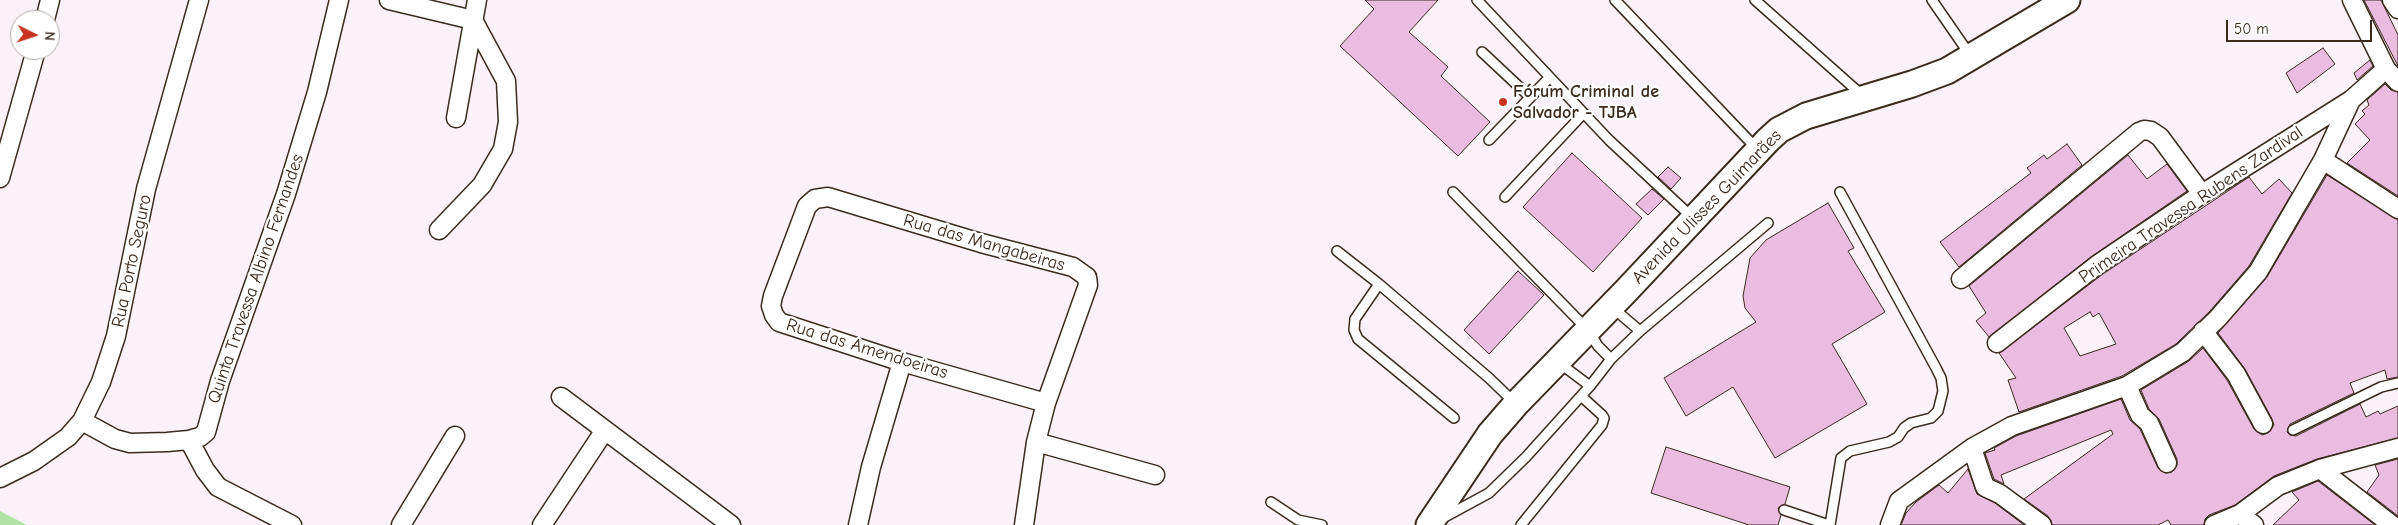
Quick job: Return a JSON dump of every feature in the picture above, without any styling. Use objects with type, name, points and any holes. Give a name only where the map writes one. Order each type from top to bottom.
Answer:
[{"type":"main road","name":"Avenida Ulisses Guimarães","points":[[1429,525],[1490,434],[1516,404],[1758,150],[1780,130],[1792,123],[1865,97],[1929,78],[1972,58],[2067,0]]},
{"type":"street","name":"Rua Porto Seguro","points":[[0,478],[34,461],[68,437],[82,422],[100,382],[116,336],[146,189],[199,0]]},
{"type":"street","name":"Quinta Travessa Albino Fernandes","points":[[190,440],[200,437],[206,432],[220,381],[286,194],[317,92],[339,0]]},
{"type":"street","points":[[389,0],[473,20],[506,81],[508,122],[503,149],[482,185],[439,230]]},
{"type":"street","points":[[456,118],[477,0]]},
{"type":"street","points":[[2352,0],[2386,68],[2398,82]]},
{"type":"street","points":[[2392,0],[2398,10]]},
{"type":"street","points":[[0,178],[33,60]]},
{"type":"street","name":"Primeira Travessa Rubens Zardival","points":[[1997,343],[2097,265],[2202,194],[2351,100],[2386,68]]},
{"type":"street","points":[[1890,525],[1899,501],[1972,448],[2012,426],[2127,386],[2182,352],[2218,318],[2258,272],[2323,160],[2351,100]]},
{"type":"street","points":[[1961,279],[2139,132],[2144,130],[2151,131],[2160,137],[2202,194]]},
{"type":"street","points":[[2323,160],[2398,209]]},
{"type":"street","name":"Rua das Mangabeiras","points":[[807,206],[814,199],[828,198],[981,243],[1073,267],[1084,273],[1088,284],[1046,403],[1036,442],[1024,525]]},
{"type":"street","name":"Rua das Amendoeiras","points":[[807,206],[773,296],[771,306],[779,322],[902,362],[1046,403]]},
{"type":"street","points":[[2203,331],[2236,374],[2263,424]]},
{"type":"street","points":[[858,525],[871,467],[902,362]]},
{"type":"street","points":[[2127,386],[2140,415],[2149,423],[2167,463]]},
{"type":"street","points":[[561,397],[730,525]]},
{"type":"street","points":[[82,422],[115,439],[130,443],[190,440],[205,470],[218,487],[292,525]]},
{"type":"street","points":[[542,525],[605,430]]},
{"type":"street","points":[[401,525],[454,436]]},
{"type":"street","points":[[1036,442],[1155,475]]},
{"type":"street","points":[[1972,448],[1985,487],[2000,494],[2042,525]]},
{"type":"street","points":[[2214,525],[2240,514],[2278,486],[2320,469],[2398,448]]},
{"type":"street","points":[[2320,469],[2392,525]]},
{"type":"street","points":[[2240,514],[2254,525]]},
{"type":"lane","points":[[1477,0],[1583,114],[1693,218]]},
{"type":"lane","points":[[1615,0],[1758,150]]},
{"type":"lane","points":[[1755,0],[1865,97]]},
{"type":"lane","points":[[1932,0],[1972,58]]},
{"type":"lane","points":[[1482,52],[1530,97]]},
{"type":"lane","points":[[1489,140],[1549,78]]},
{"type":"lane","points":[[1505,196],[1583,114]]},
{"type":"lane","points":[[1453,192],[1588,330],[1598,346],[1611,359]]},
{"type":"lane","points":[[1784,510],[1829,525],[1841,458],[1850,451],[1889,442],[1898,437],[1904,428],[1911,423],[1931,418],[1938,411],[1942,402],[1941,378],[1840,192]]},
{"type":"lane","points":[[1429,525],[1489,493],[1526,457],[1590,386],[1611,359],[1640,331],[1768,222]]},
{"type":"lane","points":[[1337,251],[1379,284],[1489,378],[1516,404]]},
{"type":"lane","points":[[1379,284],[1355,319],[1354,330],[1358,339],[1454,418]]},
{"type":"lane","points":[[1611,306],[1640,331]]},
{"type":"lane","points":[[1557,361],[1590,386]]},
{"type":"lane","points":[[2293,430],[2381,387],[2398,383]]},
{"type":"lane","points":[[1521,525],[1602,425],[1604,418],[1602,415],[1581,396]]},
{"type":"lane","points":[[1272,502],[1298,520],[1322,525]]},
{"type":"green space","points":[[0,511],[27,525],[0,525]]},
{"type":"building","points":[[1365,0],[1438,0],[1409,32],[1448,67],[1441,76],[1490,122],[1458,156],[1340,46],[1374,9]]},
{"type":"building","points":[[2364,0],[2381,0],[2398,35],[2398,66]]},
{"type":"building","points":[[2323,48],[2335,64],[2297,93],[2286,73]]},
{"type":"building","points":[[2370,60],[2373,66],[2357,80],[2354,73]]},
{"type":"building","points":[[2385,84],[2391,90],[2398,92],[2398,196],[2347,163],[2370,140],[2355,124],[2365,114],[2362,111],[2369,105],[2367,100]]},
{"type":"building","points":[[2067,144],[2082,165],[1959,267],[1940,242],[2031,173],[2027,168],[2044,155],[2047,159]]},
{"type":"building","points":[[1572,153],[1642,218],[1593,272],[1523,207]]},
{"type":"building","points":[[2128,155],[2147,179],[2167,164],[2187,191],[2091,257],[1989,337],[1976,321],[1986,313],[1969,286]]},
{"type":"building","points":[[1668,167],[1681,178],[1671,189],[1658,177]]},
{"type":"building","points":[[2327,175],[2398,220],[2398,377],[2387,379],[2385,370],[2350,383],[2354,393],[2290,424],[2287,432],[2290,435],[2296,436],[2360,404],[2366,417],[2378,411],[2380,414],[2398,406],[2398,438],[2317,459],[2274,476],[2235,505],[2209,515],[2205,519],[2204,525],[2171,525],[2168,520],[2158,525],[2052,525],[2048,516],[2024,499],[2113,434],[2111,430],[2001,475],[2004,484],[1994,479],[1985,453],[1995,450],[1994,448],[2016,436],[2121,399],[2130,420],[2140,429],[2158,468],[2165,473],[2172,472],[2177,465],[2177,459],[2159,419],[2149,409],[2141,390],[2189,361],[2203,348],[2227,380],[2254,429],[2262,435],[2268,433],[2274,425],[2272,419],[2245,369],[2218,333],[2267,277]]},
{"type":"building","points":[[2249,177],[2262,194],[2279,179],[2292,193],[2249,266],[2210,311],[2176,344],[2122,376],[2019,412],[2008,380],[2016,378],[1999,353],[2103,274]],"holes":[[[2090,312],[2093,317],[2099,313],[2116,344],[2080,356],[2064,328]]]},
{"type":"building","points":[[1652,189],[1664,199],[1648,215],[1636,204]]},
{"type":"building","points":[[1828,203],[1854,248],[1848,251],[1885,312],[1832,344],[1867,404],[1775,458],[1733,387],[1686,416],[1664,378],[1756,322],[1745,308],[1743,296],[1750,258],[1766,240]]},
{"type":"building","points":[[1518,271],[1544,295],[1489,354],[1464,330]]},
{"type":"building","points":[[1666,447],[1790,487],[1785,504],[1778,508],[1781,515],[1778,525],[1749,525],[1651,493]]},
{"type":"building","points":[[2398,459],[2398,516],[2367,492],[2379,475],[2375,465]]},
{"type":"building","points":[[1968,469],[1977,494],[1995,503],[2024,525],[1901,525],[1906,513],[1916,502],[1939,485],[1948,493]]},
{"type":"building","points":[[2318,481],[2375,525],[2273,525],[2299,500],[2292,492]]},
{"type":"place","name":"Fórum Criminal de Salvador - TJBA","points":[[1503,102]]}]
